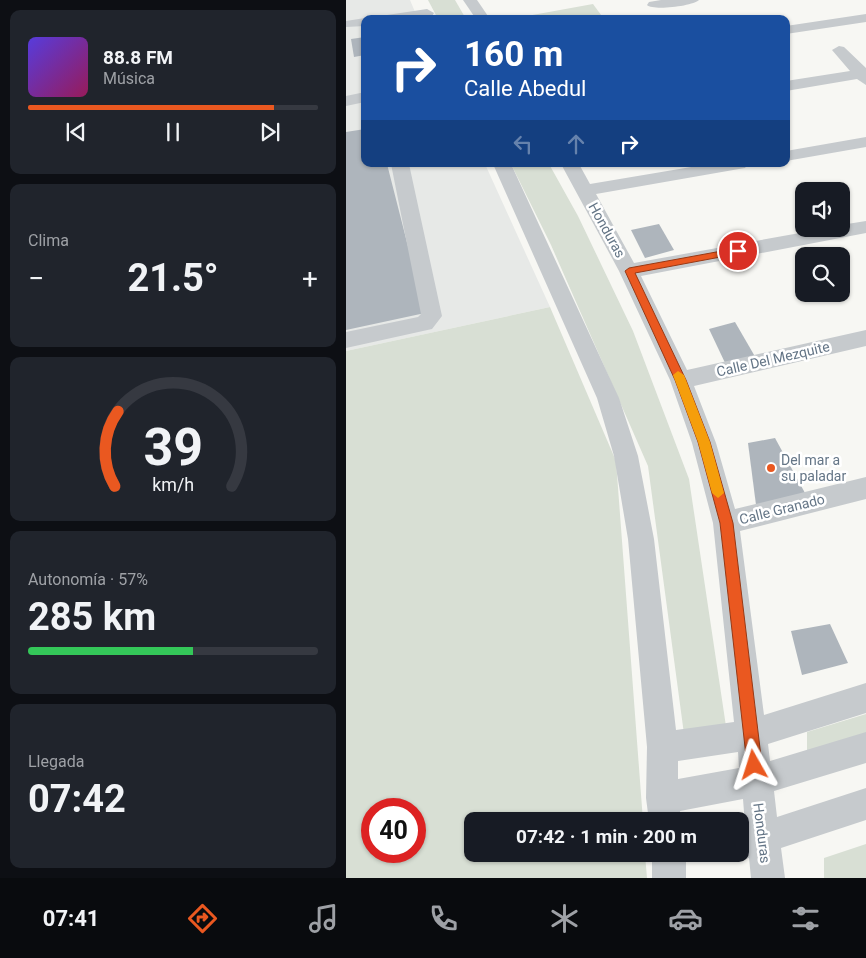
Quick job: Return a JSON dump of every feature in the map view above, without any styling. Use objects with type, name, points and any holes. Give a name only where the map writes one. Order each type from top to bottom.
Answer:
[{"type":"street","points":[[470,0],[480,15]]},
{"type":"street","points":[[652,2],[692,0]]},
{"type":"street","points":[[652,2],[663,15]]},
{"type":"street","points":[[404,15],[426,10]]},
{"type":"street","points":[[790,29],[866,18]]},
{"type":"street","points":[[839,50],[864,76]]},
{"type":"street","points":[[790,85],[864,76]]},
{"type":"street","points":[[346,101],[361,98]]},
{"type":"street","points":[[790,155],[866,142]]},
{"type":"street","points":[[346,340],[425,323],[432,316],[401,167]]},
{"type":"street","points":[[503,167],[608,398],[626,456],[641,539],[662,747],[663,810],[866,747]]},
{"type":"street","name":"Honduras","points":[[572,167],[629,271],[681,380],[704,442],[726,523],[751,734],[756,781],[751,840],[768,878]]},
{"type":"street","points":[[585,190],[722,167]]},
{"type":"street","points":[[629,271],[866,227]]},
{"type":"street","name":"Calle Del Mezquite","points":[[681,380],[866,338]]},
{"type":"street","name":"Calle Granado","points":[[726,523],[866,488]]},
{"type":"street","points":[[662,747],[698,744],[751,734],[866,698]]},
{"type":"street","points":[[751,840],[866,804]]},
{"type":"shaded area","points":[[346,0],[410,0],[416,15],[361,15],[361,167],[486,167],[550,307],[346,351]]},
{"type":"shaded area","points":[[428,0],[455,0],[464,15],[436,15]]},
{"type":"shaded area","points":[[593,4],[601,15],[532,15]]},
{"type":"shaded area","points":[[512,167],[551,167],[578,216],[633,331],[689,479],[727,733],[684,734],[648,466],[551,245]]},
{"type":"shaded area","points":[[550,307],[616,461],[642,812],[464,812],[464,862],[646,862],[647,878],[346,878],[346,351]]},
{"type":"shaded area","points":[[866,714],[866,740],[807,758],[807,732]]},
{"type":"shaded area","points":[[866,844],[866,878],[824,878],[824,858]]},
{"type":"building","points":[[361,38],[361,56],[354,57],[351,39]]},
{"type":"building","points":[[361,130],[361,167],[388,167],[425,313],[346,330],[346,132]]},
{"type":"building","points":[[659,224],[674,250],[645,258],[631,230]]},
{"type":"building","points":[[735,322],[757,360],[727,367],[709,329]]},
{"type":"building","name":"Del mar a su paladar","points":[[775,438],[805,493],[756,505],[748,443]]},
{"type":"building","points":[[830,624],[848,663],[802,675],[791,631]]},
{"type":"slow traffic","points":[[678,375],[704,442],[718,493]]},
{"type":"place","name":"Del mar a su paladar","points":[[771,468]]},
{"type":"route","points":[[738,251],[629,271],[681,380],[704,442],[726,523],[754,765]]}]
